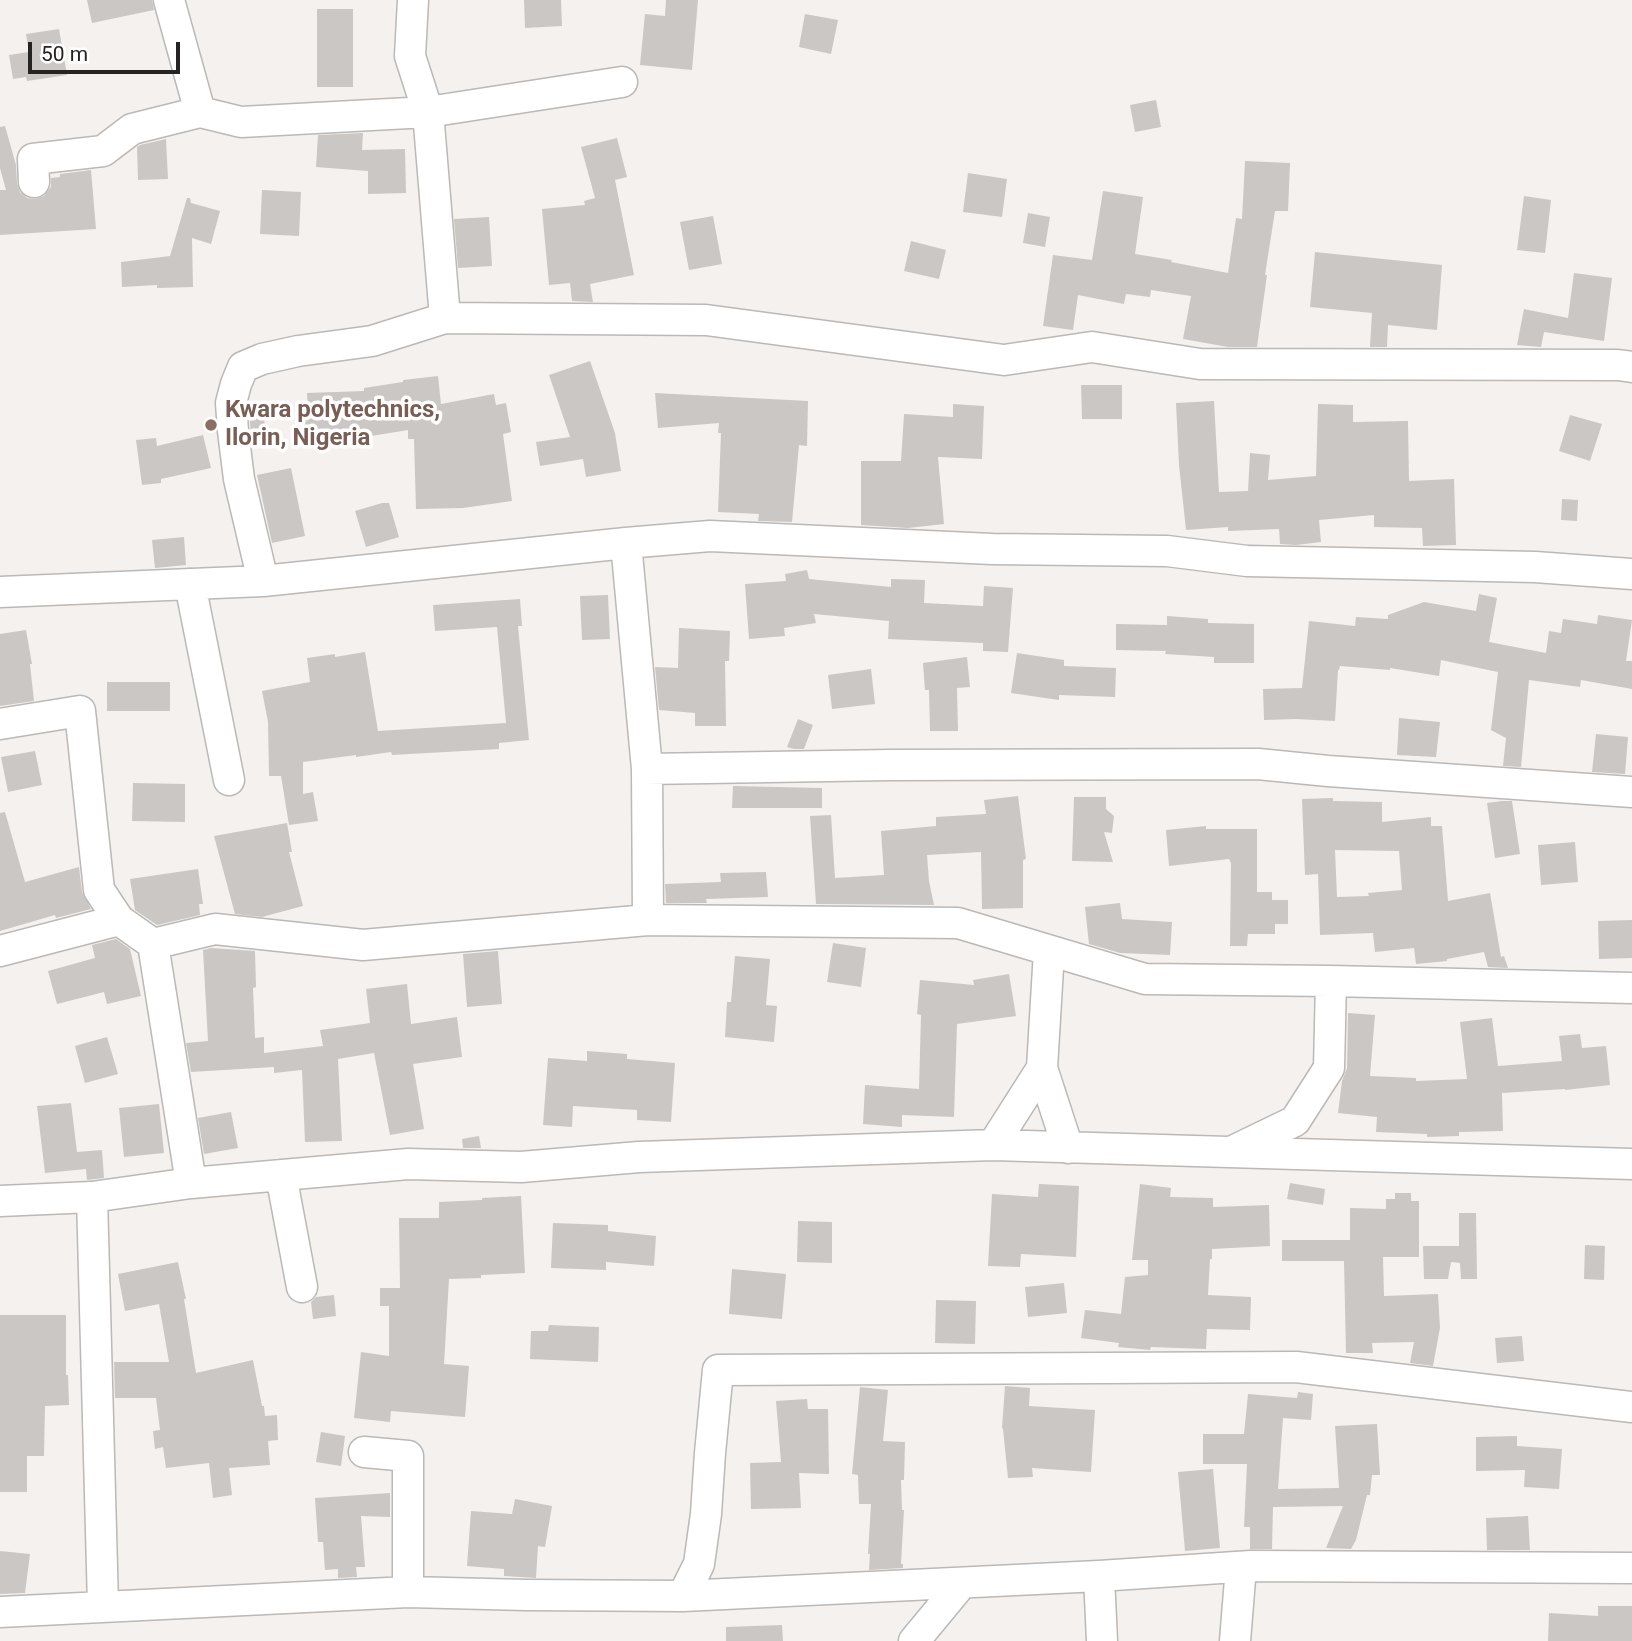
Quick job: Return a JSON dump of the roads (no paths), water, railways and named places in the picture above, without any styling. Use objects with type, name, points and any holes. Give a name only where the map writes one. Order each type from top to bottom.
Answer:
[{"type":"street","points":[[169,0],[200,112]]},
{"type":"street","points":[[413,0],[410,56],[428,112],[445,318]]},
{"type":"street","points":[[34,182],[33,159],[103,151],[132,130],[200,112],[241,122],[428,112],[621,82]]},
{"type":"street","points":[[263,581],[239,479],[233,431],[231,403],[243,368],[262,359],[298,351],[372,341],[445,318],[706,320],[1004,360],[1092,347],[1200,364],[1632,367]]},
{"type":"street","points":[[0,592],[263,581],[710,536],[992,549],[1167,551],[1247,561],[1535,567],[1632,574]]},
{"type":"street","points":[[626,543],[647,769],[648,920]]},
{"type":"street","points":[[190,584],[229,780]]},
{"type":"street","points":[[0,724],[80,711],[99,890],[118,920],[153,944],[191,1183]]},
{"type":"street","points":[[647,769],[1258,764],[1632,792]]},
{"type":"street","points":[[0,951],[118,920]]},
{"type":"street","points":[[153,944],[215,929],[363,945],[648,920],[958,923],[1145,979],[1632,988]]},
{"type":"street","points":[[1049,950],[1042,1068],[1068,1148]]},
{"type":"street","points":[[1228,1153],[1295,1121],[1329,1069],[1331,981]]},
{"type":"street","points":[[993,1145],[1042,1068]]},
{"type":"street","points":[[0,1201],[92,1197],[191,1183],[408,1164],[520,1167],[639,1157],[993,1145],[1632,1164]]},
{"type":"street","points":[[281,1175],[302,1287]]},
{"type":"street","points":[[92,1197],[103,1605]]},
{"type":"street","points":[[683,1596],[699,1564],[719,1370],[1296,1367],[1632,1407]]},
{"type":"street","points":[[364,1452],[408,1456],[408,1592]]},
{"type":"street","points":[[0,1612],[408,1592],[683,1596],[1241,1567],[1632,1567]]},
{"type":"street","points":[[1235,1641],[1241,1567]]},
{"type":"street","points":[[1098,1576],[1102,1641]]},
{"type":"street","points":[[914,1641],[962,1583]]},
{"type":"place","name":"Kwara polytechnics, Ilorin, Nigeria","points":[[211,425]]}]
